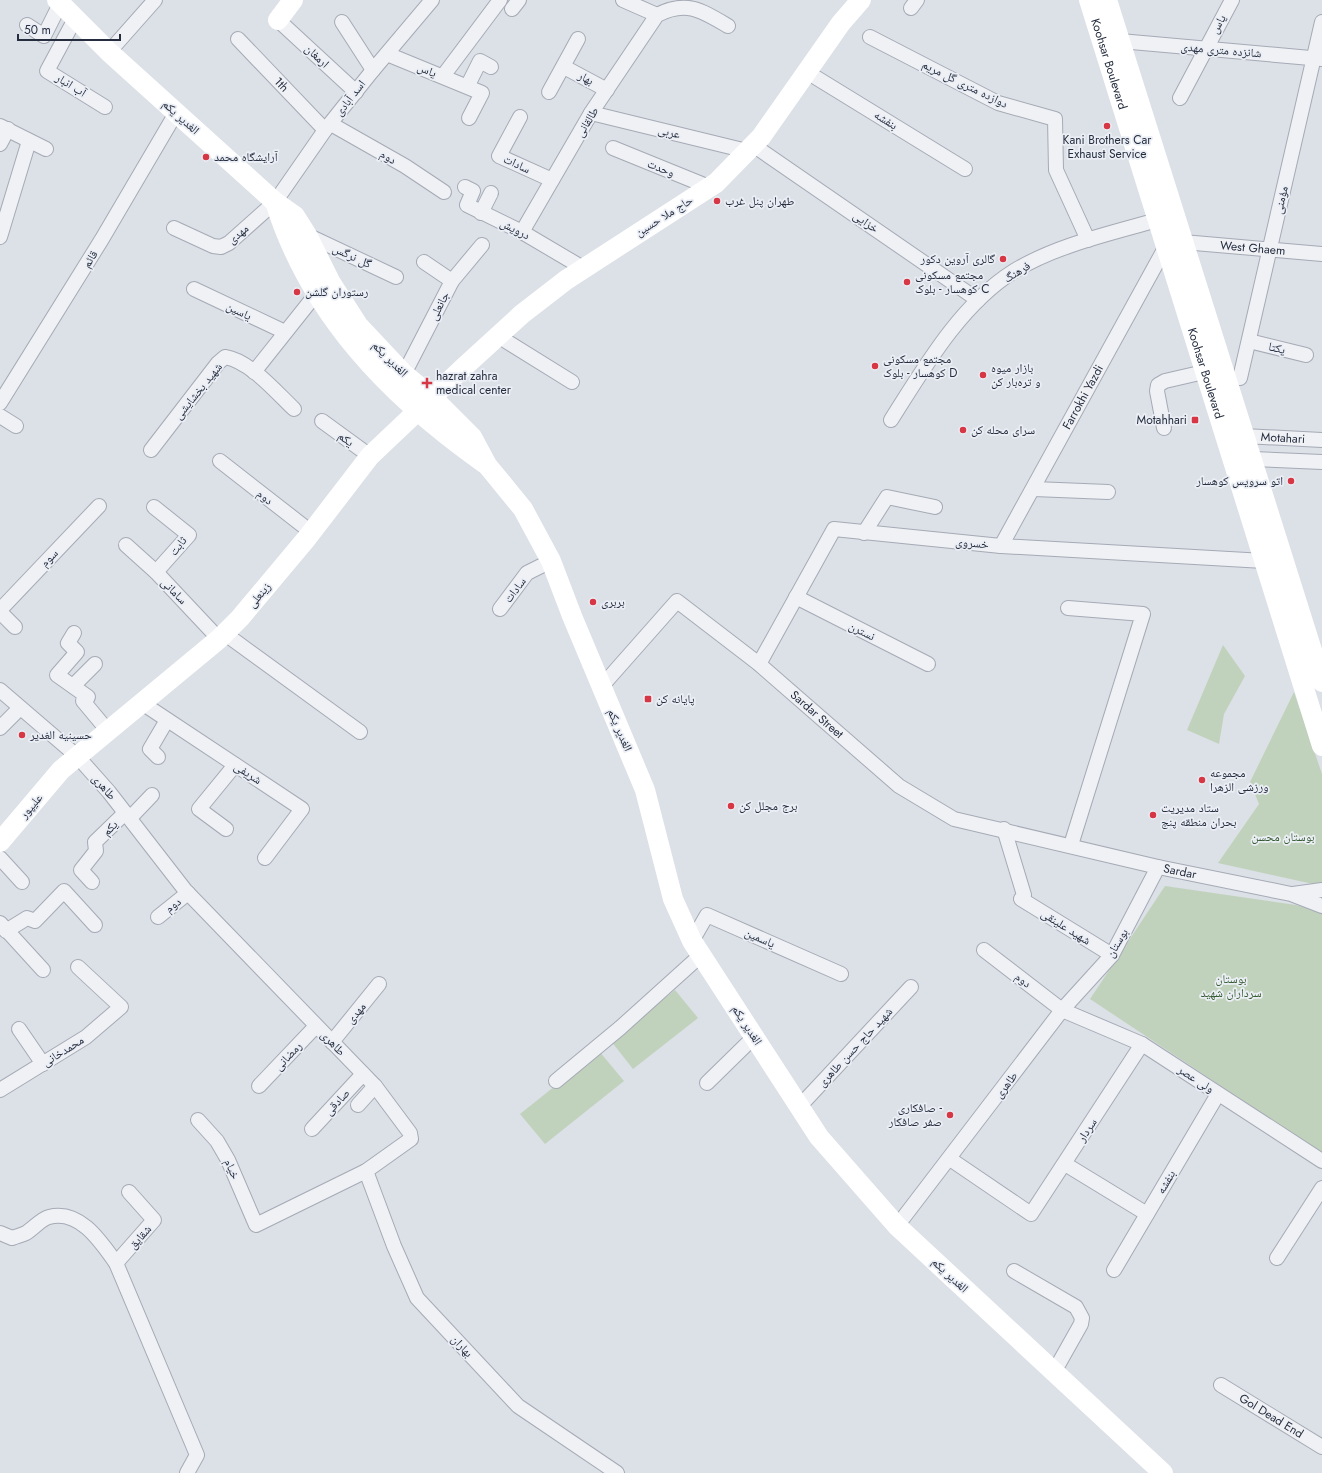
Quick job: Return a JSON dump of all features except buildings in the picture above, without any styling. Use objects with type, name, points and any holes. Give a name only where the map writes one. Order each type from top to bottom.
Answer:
[{"type":"street","points":[[109,52],[154,0]]},
{"type":"street","points":[[278,20],[293,0]]},
{"type":"street","points":[[443,76],[500,0]]},
{"type":"street","points":[[623,0],[657,15]]},
{"type":"street","name":"حاج ملا حسین","points":[[432,397],[522,314],[583,268],[716,183],[750,148],[807,72],[841,23],[860,0]]},
{"type":"street","name":"Koohsar Boulevard","points":[[1089,0],[1157,220],[1174,245],[1244,436],[1322,682]]},
{"type":"street","name":"Koohsar Boulevard","points":[[1107,0],[1120,41],[1174,245],[1204,372],[1322,746]]},
{"type":"street","name":"یاس","points":[[1180,98],[1205,48],[1232,0]]},
{"type":"street","name":"اسد آبادی","points":[[275,202],[328,127],[429,1]]},
{"type":"street","points":[[27,25],[44,36],[58,2]]},
{"type":"street","name":"الغدیر یکم","points":[[58,2],[76,17],[109,52],[176,113],[275,202],[294,216],[308,235],[324,288],[404,374],[432,397],[472,436],[487,465],[523,510],[551,561],[601,687],[645,790],[673,899],[697,948],[819,1137],[897,1226],[1163,1473]]},
{"type":"street","name":"طالقانی","points":[[522,232],[591,113],[657,15],[668,6],[681,2],[692,4],[728,26]]},
{"type":"street","name":"آب انبار","points":[[76,17],[47,70],[105,107]]},
{"type":"street","name":"ارمغان","points":[[278,20],[356,92]]},
{"type":"street","points":[[342,22],[373,70]]},
{"type":"street","name":"مؤمنی","points":[[1240,378],[1270,250],[1318,59],[1322,22]]},
{"type":"street","name":"دوازده متری گل مریم","points":[[870,37],[998,103],[1055,119],[1056,170],[1088,240]]},
{"type":"street","name":"1th","points":[[238,39],[328,127]]},
{"type":"street","points":[[549,92],[578,39]]},
{"type":"street","name":"شانزده متری مهدی","points":[[1120,41],[1318,59]]},
{"type":"street","name":"یاس","points":[[387,54],[468,86]]},
{"type":"street","points":[[469,118],[482,93],[468,86],[480,61],[491,67]]},
{"type":"street","name":"بهار","points":[[564,67],[607,90]]},
{"type":"street","name":"بنفشه","points":[[807,72],[965,169]]},
{"type":"street","name":"قائم","points":[[0,403],[102,239],[176,113]]},
{"type":"street","name":"عربی","points":[[591,113],[750,148]]},
{"type":"street","name":"سادات","points":[[520,117],[499,156],[552,180]]},
{"type":"street","points":[[0,144],[4,127],[46,149]]},
{"type":"street","name":"دوم","points":[[328,127],[444,192]]},
{"type":"street","points":[[0,237],[29,140]]},
{"type":"street","name":"وحدت","points":[[613,148],[709,188]]},
{"type":"street","name":"خزایی","points":[[750,148],[978,300]]},
{"type":"street","name":"درویش","points":[[465,188],[473,191],[467,205],[522,232],[583,268]]},
{"type":"street","points":[[481,213],[491,193]]},
{"type":"street","points":[[275,202],[283,225],[324,288],[345,336],[383,379],[418,411],[461,447],[487,465]]},
{"type":"street","name":"مهدی","points":[[174,228],[213,246],[221,247],[229,242],[275,202]]},
{"type":"street","name":"فرهنگ","points":[[891,420],[950,331],[978,300],[1013,272],[1048,254],[1088,240],[1157,220]]},
{"type":"street","name":"گل نرگس","points":[[308,235],[396,276]]},
{"type":"street","name":"جانعلی","points":[[404,374],[452,281],[482,245]]},
{"type":"street","name":"West Ghaem","points":[[1174,245],[1322,254]]},
{"type":"street","name":"Farrokhi Yazdi","points":[[1001,546],[1174,245]]},
{"type":"street","points":[[424,262],[452,281]]},
{"type":"street","points":[[254,372],[285,332],[324,288]]},
{"type":"street","name":"یاسین","points":[[194,289],[285,332]]},
{"type":"street","points":[[498,336],[572,382]]},
{"type":"street","name":"یکتا","points":[[1249,341],[1306,355]]},
{"type":"street","name":"شهید بخشایشی","points":[[151,450],[218,363],[225,357],[235,359],[254,372],[294,409]]},
{"type":"street","points":[[1164,428],[1157,391],[1158,385],[1165,381],[1204,372]]},
{"type":"street","name":"زینعلی","points":[[61,770],[222,636],[240,618],[311,532],[370,456],[432,397]]},
{"type":"street","points":[[0,416],[16,426]]},
{"type":"street","name":"یکم","points":[[322,421],[370,456]]},
{"type":"street","name":"Motahari","points":[[1244,436],[1322,440]]},
{"type":"street","name":"Motahari","points":[[1252,459],[1322,462]]},
{"type":"street","name":"دوم","points":[[220,461],[311,532]]},
{"type":"street","points":[[1034,489],[1108,492]]},
{"type":"street","points":[[864,533],[886,497],[935,507]]},
{"type":"street","name":"سوم","points":[[0,611],[99,506]]},
{"type":"street","name":"ثابت","points":[[154,507],[189,535],[156,572]]},
{"type":"street","name":"خسروی","points":[[759,664],[834,529],[1001,546],[1264,561]]},
{"type":"street","name":"سامانی","points":[[126,545],[222,636],[360,732]]},
{"type":"street","name":"سادات","points":[[500,609],[527,573],[551,561]]},
{"type":"street","name":"نسترن","points":[[796,597],[928,664]]},
{"type":"street","name":"Sardar Street","points":[[601,687],[677,602],[759,664],[899,786],[954,819],[1071,845]]},
{"type":"street","points":[[1068,608],[1144,614],[1071,845]]},
{"type":"street","points":[[0,611],[15,627]]},
{"type":"street","points":[[74,633],[68,643],[77,652],[57,675],[88,697],[83,701],[108,731]]},
{"type":"street","points":[[73,686],[95,664]]},
{"type":"street","name":"طاهری","points":[[0,690],[78,757],[127,815],[188,893],[375,1086],[410,1133],[411,1139],[366,1171],[256,1225]]},
{"type":"street","name":"شریفی","points":[[142,703],[302,809],[265,858]]},
{"type":"street","points":[[0,728],[20,708]]},
{"type":"street","points":[[158,756],[150,749],[167,720]]},
{"type":"street","points":[[226,829],[199,809],[235,765]]},
{"type":"street","name":"علیپور","points":[[0,842],[61,770]]},
{"type":"street","points":[[127,815],[152,796]]},
{"type":"street","name":"یکم","points":[[92,882],[81,870],[96,850],[95,842],[127,815]]},
{"type":"street","name":"شهید علینقی","points":[[1004,829],[1022,897],[1112,955]]},
{"type":"street","name":"Sardar","points":[[1071,845],[1158,867],[1290,894],[1322,906]]},
{"type":"street","points":[[0,858],[22,882]]},
{"type":"street","name":"بوستان","points":[[1062,1010],[1112,955],[1158,867]]},
{"type":"street","name":"Sardar","points":[[1290,894],[1322,890]]},
{"type":"street","points":[[43,970],[6,930],[27,918],[35,921],[64,891],[95,925]]},
{"type":"street","name":"دوم","points":[[158,917],[188,893]]},
{"type":"street","name":"یاسمین","points":[[697,948],[707,915],[840,974]]},
{"type":"street","points":[[556,1081],[620,1028],[697,948]]},
{"type":"street","name":"دوم","points":[[984,950],[1062,1010]]},
{"type":"street","name":"محمدخانی","points":[[0,1090],[86,1037],[121,1007],[78,967]]},
{"type":"street","name":"مهدی","points":[[332,1042],[380,984]]},
{"type":"street","name":"شهید حاج حسن طاهری","points":[[799,1107],[911,986]]},
{"type":"street","name":"طاهری","points":[[897,1226],[950,1159],[1062,1010]]},
{"type":"street","name":"ولی عصر","points":[[1062,1010],[1142,1044],[1322,1161]]},
{"type":"street","name":"رمضانی","points":[[259,1086],[316,1026]]},
{"type":"street","points":[[20,1029],[43,1064]]},
{"type":"street","points":[[707,1083],[754,1037]]},
{"type":"street","name":"سردار","points":[[950,1159],[1031,1214],[1142,1044]]},
{"type":"street","name":"صادقی","points":[[312,1129],[363,1074]]},
{"type":"street","points":[[358,1105],[375,1086]]},
{"type":"street","name":"بنفشه","points":[[1114,1270],[1218,1094]]},
{"type":"street","name":"خیام","points":[[198,1120],[217,1141],[228,1160],[256,1225]]},
{"type":"street","points":[[1065,1164],[1147,1214]]},
{"type":"street","name":"بهاران","points":[[366,1171],[394,1246],[417,1298],[518,1406],[617,1473]]},
{"type":"street","points":[[1277,1258],[1322,1188]]},
{"type":"street","name":"شقایق","points":[[116,1263],[154,1220],[129,1192]]},
{"type":"street","points":[[0,1233],[12,1238],[26,1233],[49,1217],[68,1216],[81,1223],[97,1237],[116,1263],[197,1455],[187,1473]]},
{"type":"street","points":[[1014,1271],[1076,1306],[1080,1312],[1081,1324],[1054,1372]]},
{"type":"street","name":"Gol Dead End","points":[[1220,1385],[1322,1448]]},
{"type":"green space","points":[[1223,645],[1245,676],[1224,714],[1219,744],[1187,730]]},
{"type":"green space","name":"بوستان محسن","points":[[1294,692],[1322,774],[1322,886],[1218,863],[1259,804],[1250,782]]},
{"type":"green space","name":"بوستان سرداران شهید","points":[[1165,886],[1296,905],[1322,912],[1322,1153],[1090,999]]},
{"type":"green space","points":[[675,990],[698,1018],[633,1069],[611,1041]]},
{"type":"green space","points":[[599,1051],[624,1081],[545,1144],[520,1114]]},
{"type":"place","name":"Kani Brothers Car Exhaust Service","points":[[1107,126]]},
{"type":"place","name":"آرایشگاه محمد","points":[[206,157]]},
{"type":"place","name":"طهران پنل غرب","points":[[717,201]]},
{"type":"place","name":"گالری آروین دکور","points":[[1003,259]]},
{"type":"place","name":"مجتمع مسکونی کوهسار - بلوک C","points":[[907,282]]},
{"type":"place","name":"رستوران گلشن","points":[[297,292]]},
{"type":"place","name":"مجتمع مسکونی کوهسار - بلوک D","points":[[875,366]]},
{"type":"place","name":"بازار میوه و تره‌بار کن","points":[[983,375]]},
{"type":"place","name":"hazrat zahra medical center","points":[[427,383]]},
{"type":"place","name":"Motahhari","points":[[1195,420]]},
{"type":"place","name":"سرای محله کن","points":[[963,430]]},
{"type":"place","name":"اتو سرویس کوهسار","points":[[1291,481]]},
{"type":"place","name":"بربری","points":[[593,602]]},
{"type":"place","name":"پایانه کن","points":[[648,699]]},
{"type":"place","name":"حسینیه الغدیر","points":[[22,735]]},
{"type":"place","name":"مجموعه ورزشی الزهرا","points":[[1202,780]]},
{"type":"place","name":"برج مجلل کن","points":[[731,806]]},
{"type":"place","name":"ستاد مدیریت بحران منطقه پنج","points":[[1153,815]]},
{"type":"place","name":"صافکاری - صفر صافکار","points":[[950,1115]]}]
